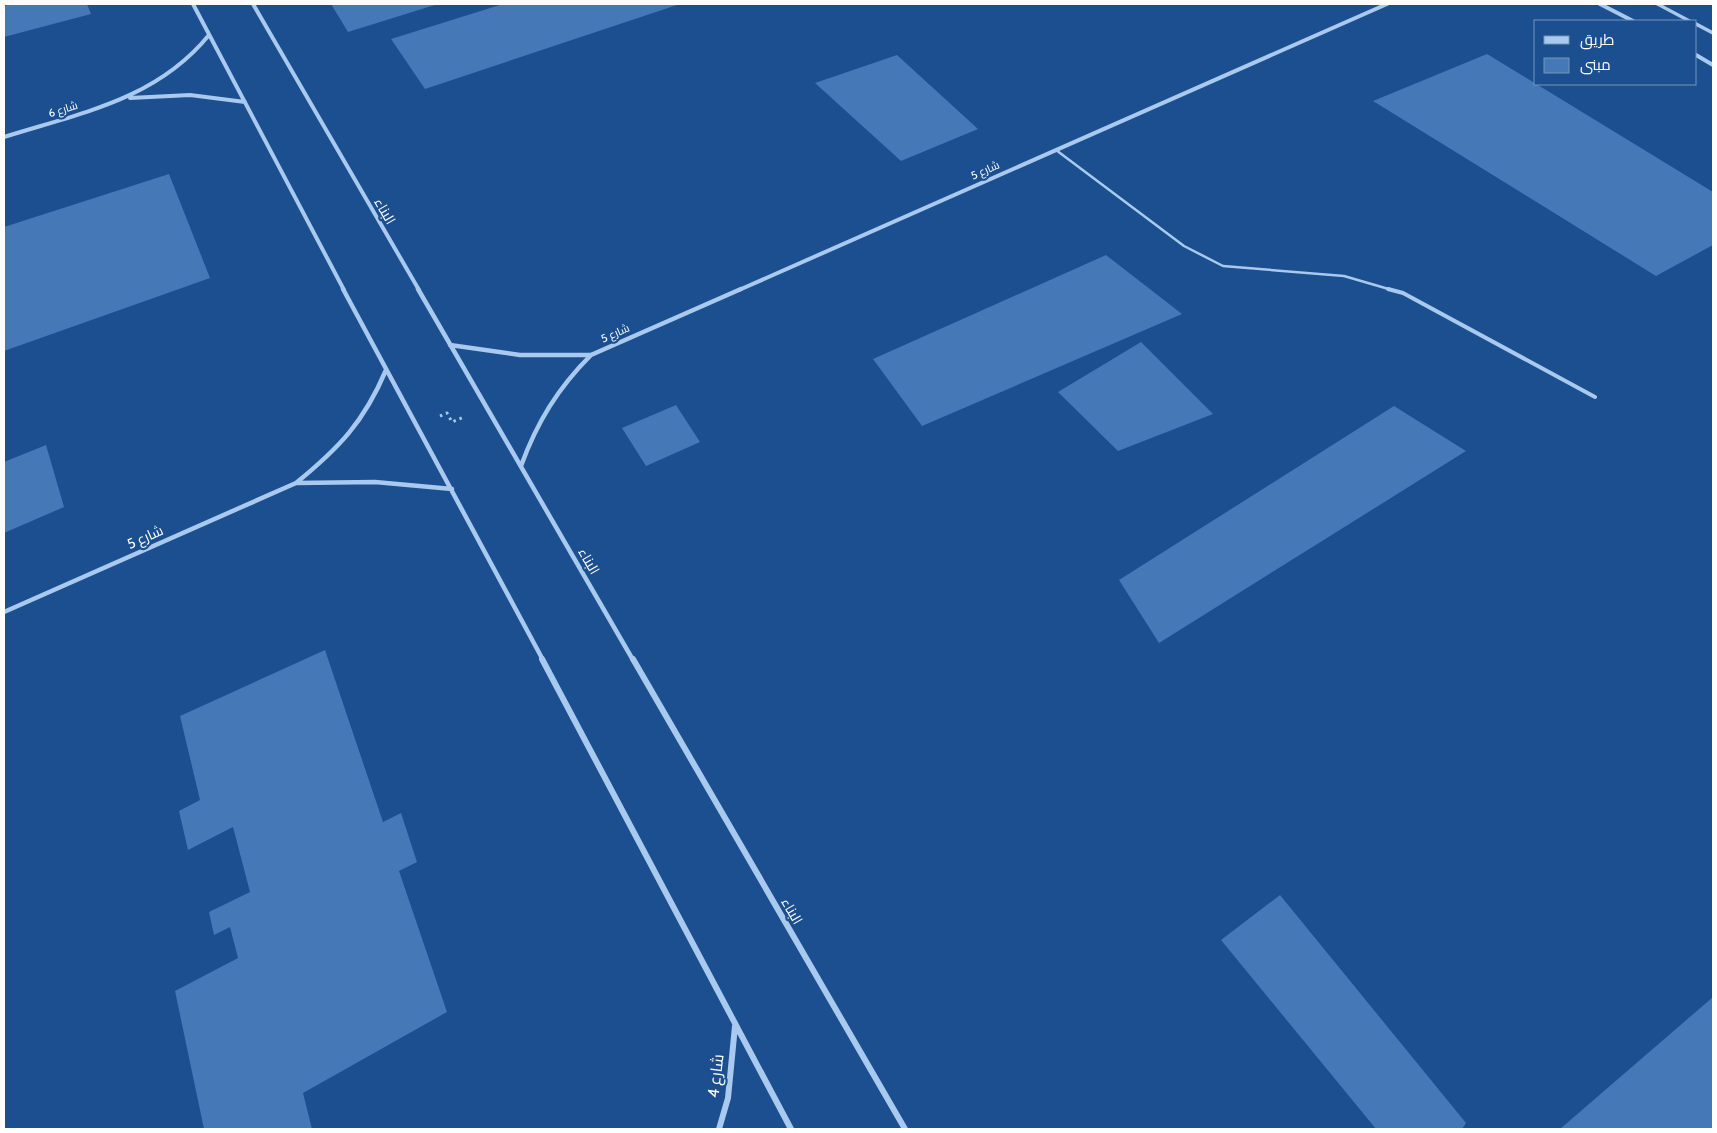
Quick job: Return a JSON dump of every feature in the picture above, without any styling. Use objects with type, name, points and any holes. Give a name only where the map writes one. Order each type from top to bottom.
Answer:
[{"type":"street","points":[[193,4],[790,1129]]},
{"type":"street","name":"البناء","points":[[253,4],[905,1129]]},
{"type":"street","name":"شارع 5","points":[[450,345],[483,352],[518,356],[591,355],[1387,4]]},
{"type":"street","points":[[1600,4],[1631,20]]},
{"type":"street","points":[[1656,4],[1688,20]]},
{"type":"street","points":[[1697,25],[1713,33]]},
{"type":"street","name":"شارع 6","points":[[4,137],[127,98],[155,84],[178,68],[209,35]]},
{"type":"street","points":[[1697,56],[1713,65]]},
{"type":"street","name":"شارع 6","points":[[127,98],[190,95],[244,102]]},
{"type":"street","name":"شارع 5","points":[[521,466],[532,434],[548,406],[567,379],[591,355]]},
{"type":"street","name":"شارع 5","points":[[4,612],[296,483],[329,456],[355,428],[374,399],[386,370]]},
{"type":"street","name":"شارع 5","points":[[296,483],[376,480],[452,489]]},
{"type":"street","name":"شارع 4","points":[[718,1129],[728,1098],[735,1026]]},
{"type":"lane","points":[[1056,150],[1184,246],[1223,266],[1344,276],[1403,293],[1595,397]]},
{"type":"path","points":[[417,426],[447,412],[452,422],[488,408]]},
{"type":"building","points":[[11,4],[87,4],[91,14],[4,37],[4,6]]},
{"type":"building","points":[[331,4],[438,4],[348,32]]},
{"type":"building","points":[[503,4],[680,4],[425,89],[391,39]]},
{"type":"building","points":[[1487,54],[1534,83],[1534,85],[1538,85],[1713,192],[1713,245],[1656,276],[1373,101]]},
{"type":"building","points":[[897,55],[978,129],[901,161],[815,83]]},
{"type":"building","points":[[169,174],[210,278],[4,351],[4,227]]},
{"type":"building","points":[[1106,255],[1182,314],[922,426],[873,359]]},
{"type":"building","points":[[1141,342],[1213,414],[1118,451],[1058,392]]},
{"type":"building","points":[[676,405],[700,442],[646,466],[622,428]]},
{"type":"building","points":[[1394,406],[1466,451],[1159,643],[1119,580]]},
{"type":"building","points":[[46,445],[64,507],[4,533],[4,462]]},
{"type":"building","points":[[325,650],[383,822],[401,813],[417,862],[399,871],[447,1012],[303,1093],[312,1129],[204,1129],[175,991],[238,958],[230,927],[214,935],[209,912],[250,892],[233,827],[188,850],[179,811],[200,800],[180,716]]},
{"type":"building","points":[[1280,895],[1466,1123],[1462,1129],[1376,1129],[1221,940]]},
{"type":"building","points":[[1713,997],[1713,1129],[1560,1129]]}]
